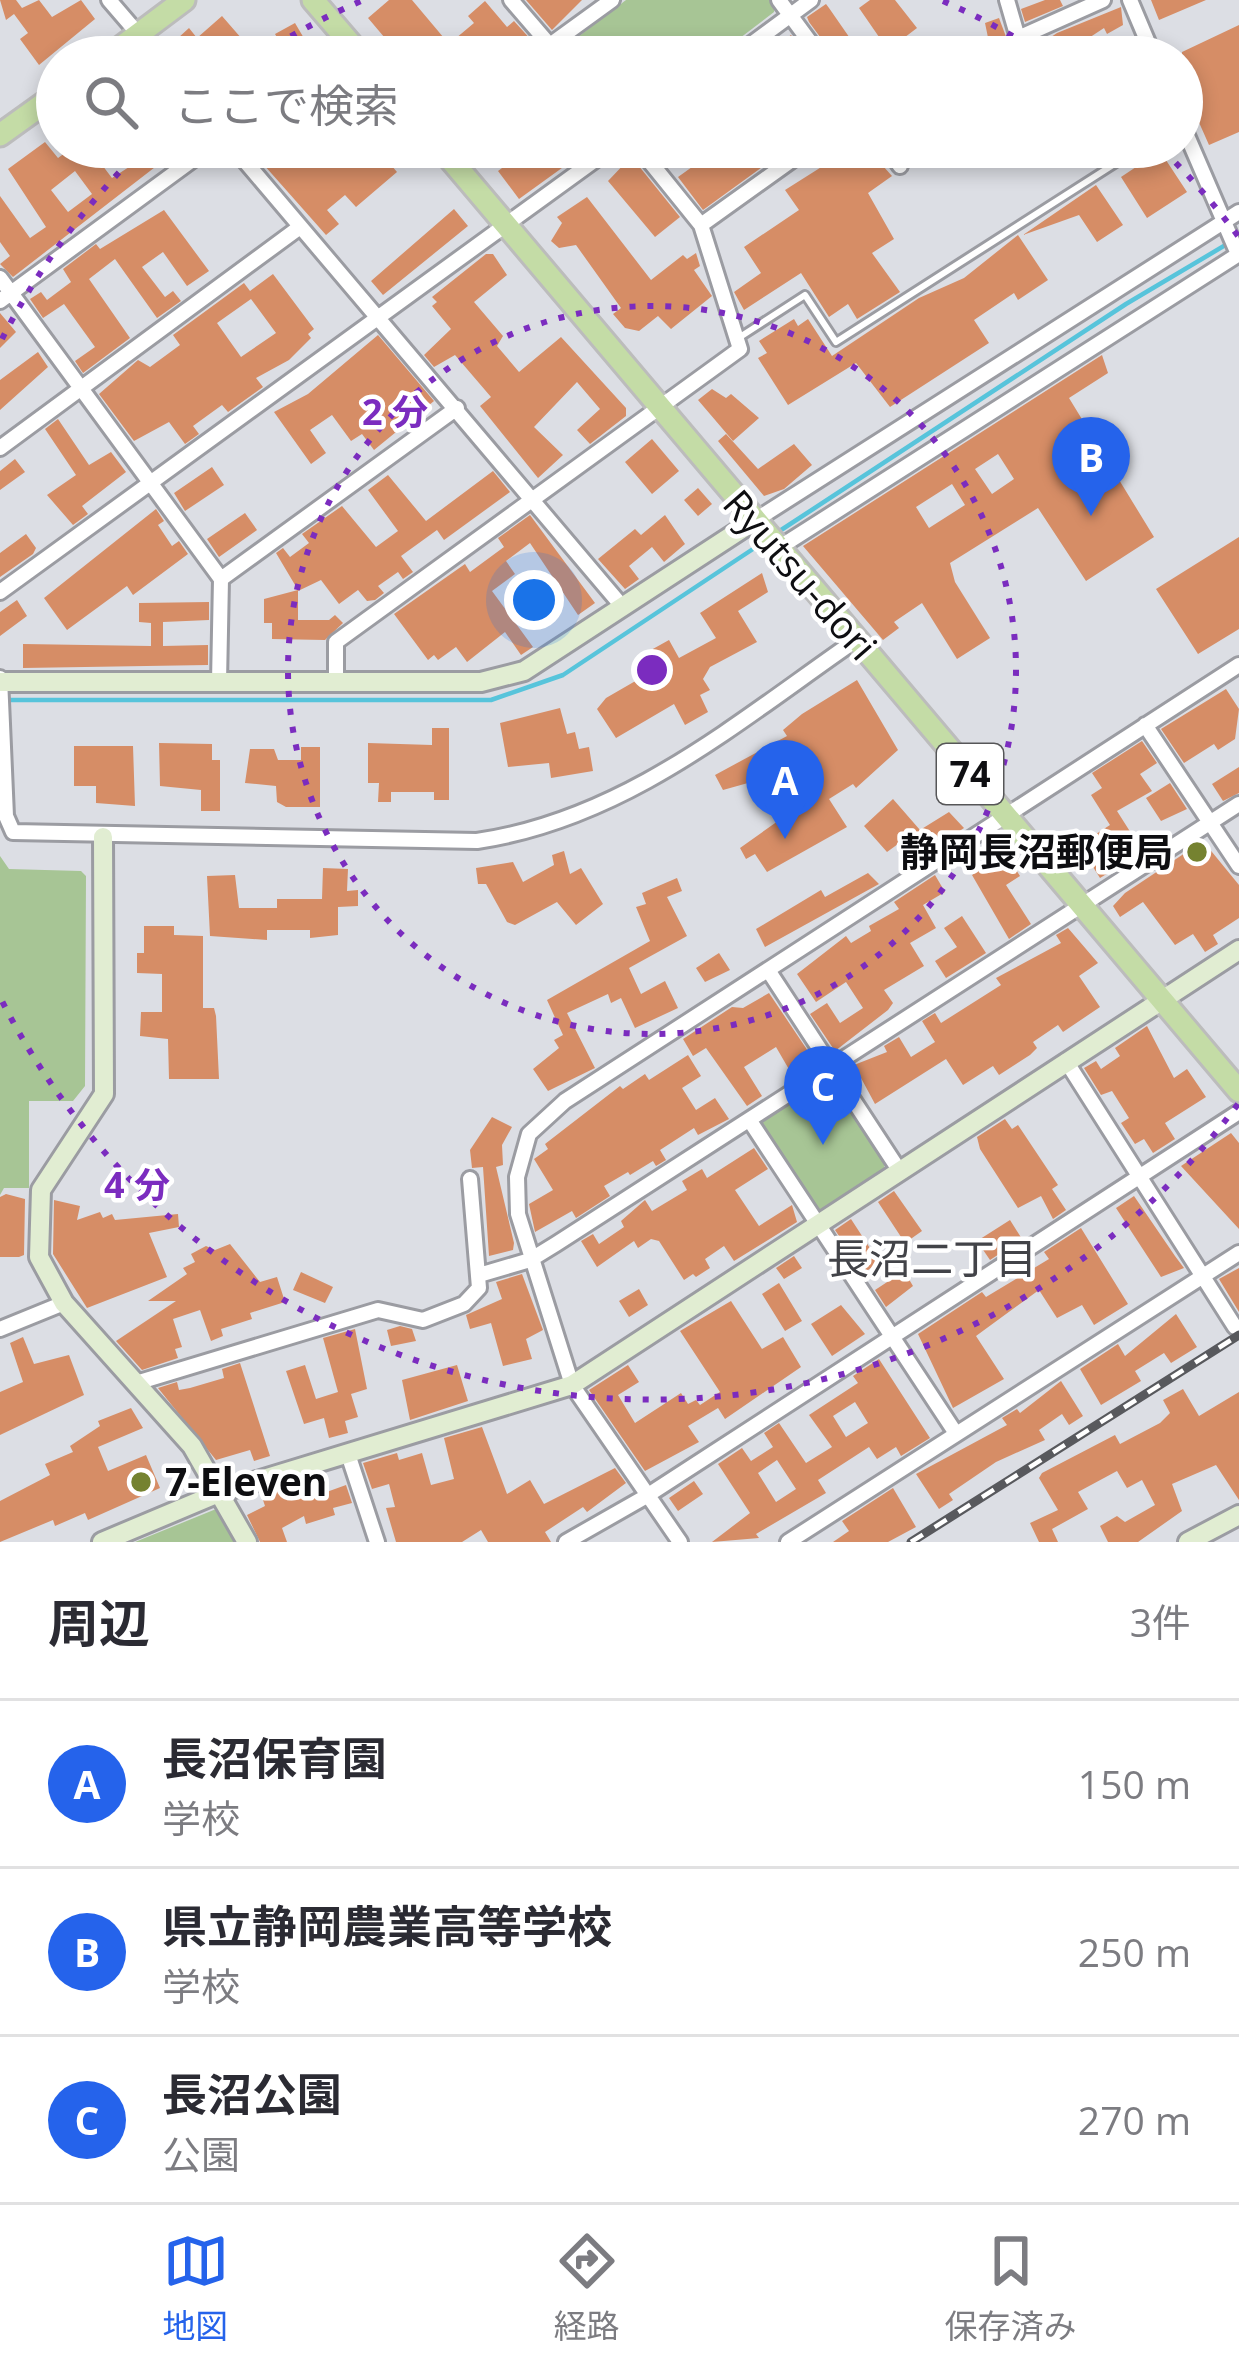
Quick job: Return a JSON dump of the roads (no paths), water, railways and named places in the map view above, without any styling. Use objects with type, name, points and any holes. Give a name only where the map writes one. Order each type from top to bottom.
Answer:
[{"type":"main road","points":[[137,36],[184,0]]},
{"type":"main road","points":[[313,0],[344,36]]},
{"type":"main road","points":[[0,136],[36,109]]},
{"type":"main road","name":"Ryutsu-dori","points":[[458,168],[657,408],[1164,1000]]},
{"type":"main road","name":"74","points":[[1164,1000],[1239,1090]]},
{"type":"street","points":[[109,0],[140,34]]},
{"type":"street","points":[[511,0],[542,36]]},
{"type":"street","points":[[572,36],[612,0]]},
{"type":"street","points":[[779,0],[806,36]]},
{"type":"street","points":[[762,36],[812,0]]},
{"type":"street","points":[[1007,0],[1017,36]]},
{"type":"street","points":[[1022,36],[1103,0]]},
{"type":"street","points":[[1130,0],[1145,36]]},
{"type":"street","points":[[6,297],[181,168]]},
{"type":"street","points":[[251,168],[622,605]]},
{"type":"street","points":[[0,592],[585,168]]},
{"type":"street","points":[[336,683],[336,642],[740,349],[701,225],[655,168]]},
{"type":"street","points":[[701,225],[781,168]]},
{"type":"street","points":[[777,549],[1239,254],[1200,168]]},
{"type":"street","points":[[856,640],[641,789],[522,835],[477,842],[103,837],[14,832],[6,816],[1,683],[482,682],[524,671],[1239,212]]},
{"type":"street","points":[[0,448],[300,226]]},
{"type":"street","points":[[0,278],[6,297],[81,388],[221,579],[220,682]]},
{"type":"street","points":[[221,579],[457,408]]},
{"type":"street","points":[[680,1542],[572,1385],[518,1214],[517,1178],[529,1134],[543,1117],[1239,665]]},
{"type":"street","points":[[1145,725],[1239,866]]},
{"type":"street","points":[[479,1275],[530,1260],[1239,804]]},
{"type":"street","points":[[103,837],[104,1094],[48,1173],[38,1211],[39,1257],[64,1303],[192,1446],[247,1542]]},
{"type":"street","points":[[102,1542],[221,1492],[572,1385],[1239,950]]},
{"type":"street","points":[[768,970],[899,1170]]},
{"type":"street","points":[[1066,1061],[1237,1330]]},
{"type":"street","points":[[566,1542],[645,1497],[1239,1112]]},
{"type":"street","points":[[750,1121],[955,1432]]},
{"type":"street","points":[[136,1383],[378,1310],[423,1320],[475,1295],[479,1275],[470,1179]]},
{"type":"street","points":[[788,1542],[1239,1253]]},
{"type":"street","points":[[0,1329],[64,1303]]},
{"type":"street","points":[[347,1454],[377,1542]]},
{"type":"street","points":[[1188,1542],[1239,1515]]},
{"type":"lane","points":[[737,339],[806,295],[836,342],[1108,168]]},
{"type":"waterway","points":[[775,534],[1126,304],[1239,237]]},
{"type":"waterway","points":[[6,700],[491,700],[563,675],[765,541]]},
{"type":"railway","points":[[911,1542],[1239,1335]]},
{"type":"place","name":"県立静岡農業高等学校","points":[[1091,516]]},
{"type":"place","name":"長沼保育園","points":[[785,839]]},
{"type":"place","name":"静岡長沼郵便局","points":[[1197,852]]},
{"type":"place","name":"長沼公園","points":[[823,1145]]},
{"type":"place","name":"7-Eleven","points":[[141,1482]]},
{"type":"district","name":"長沼二丁目","points":[[932,1259]]}]
